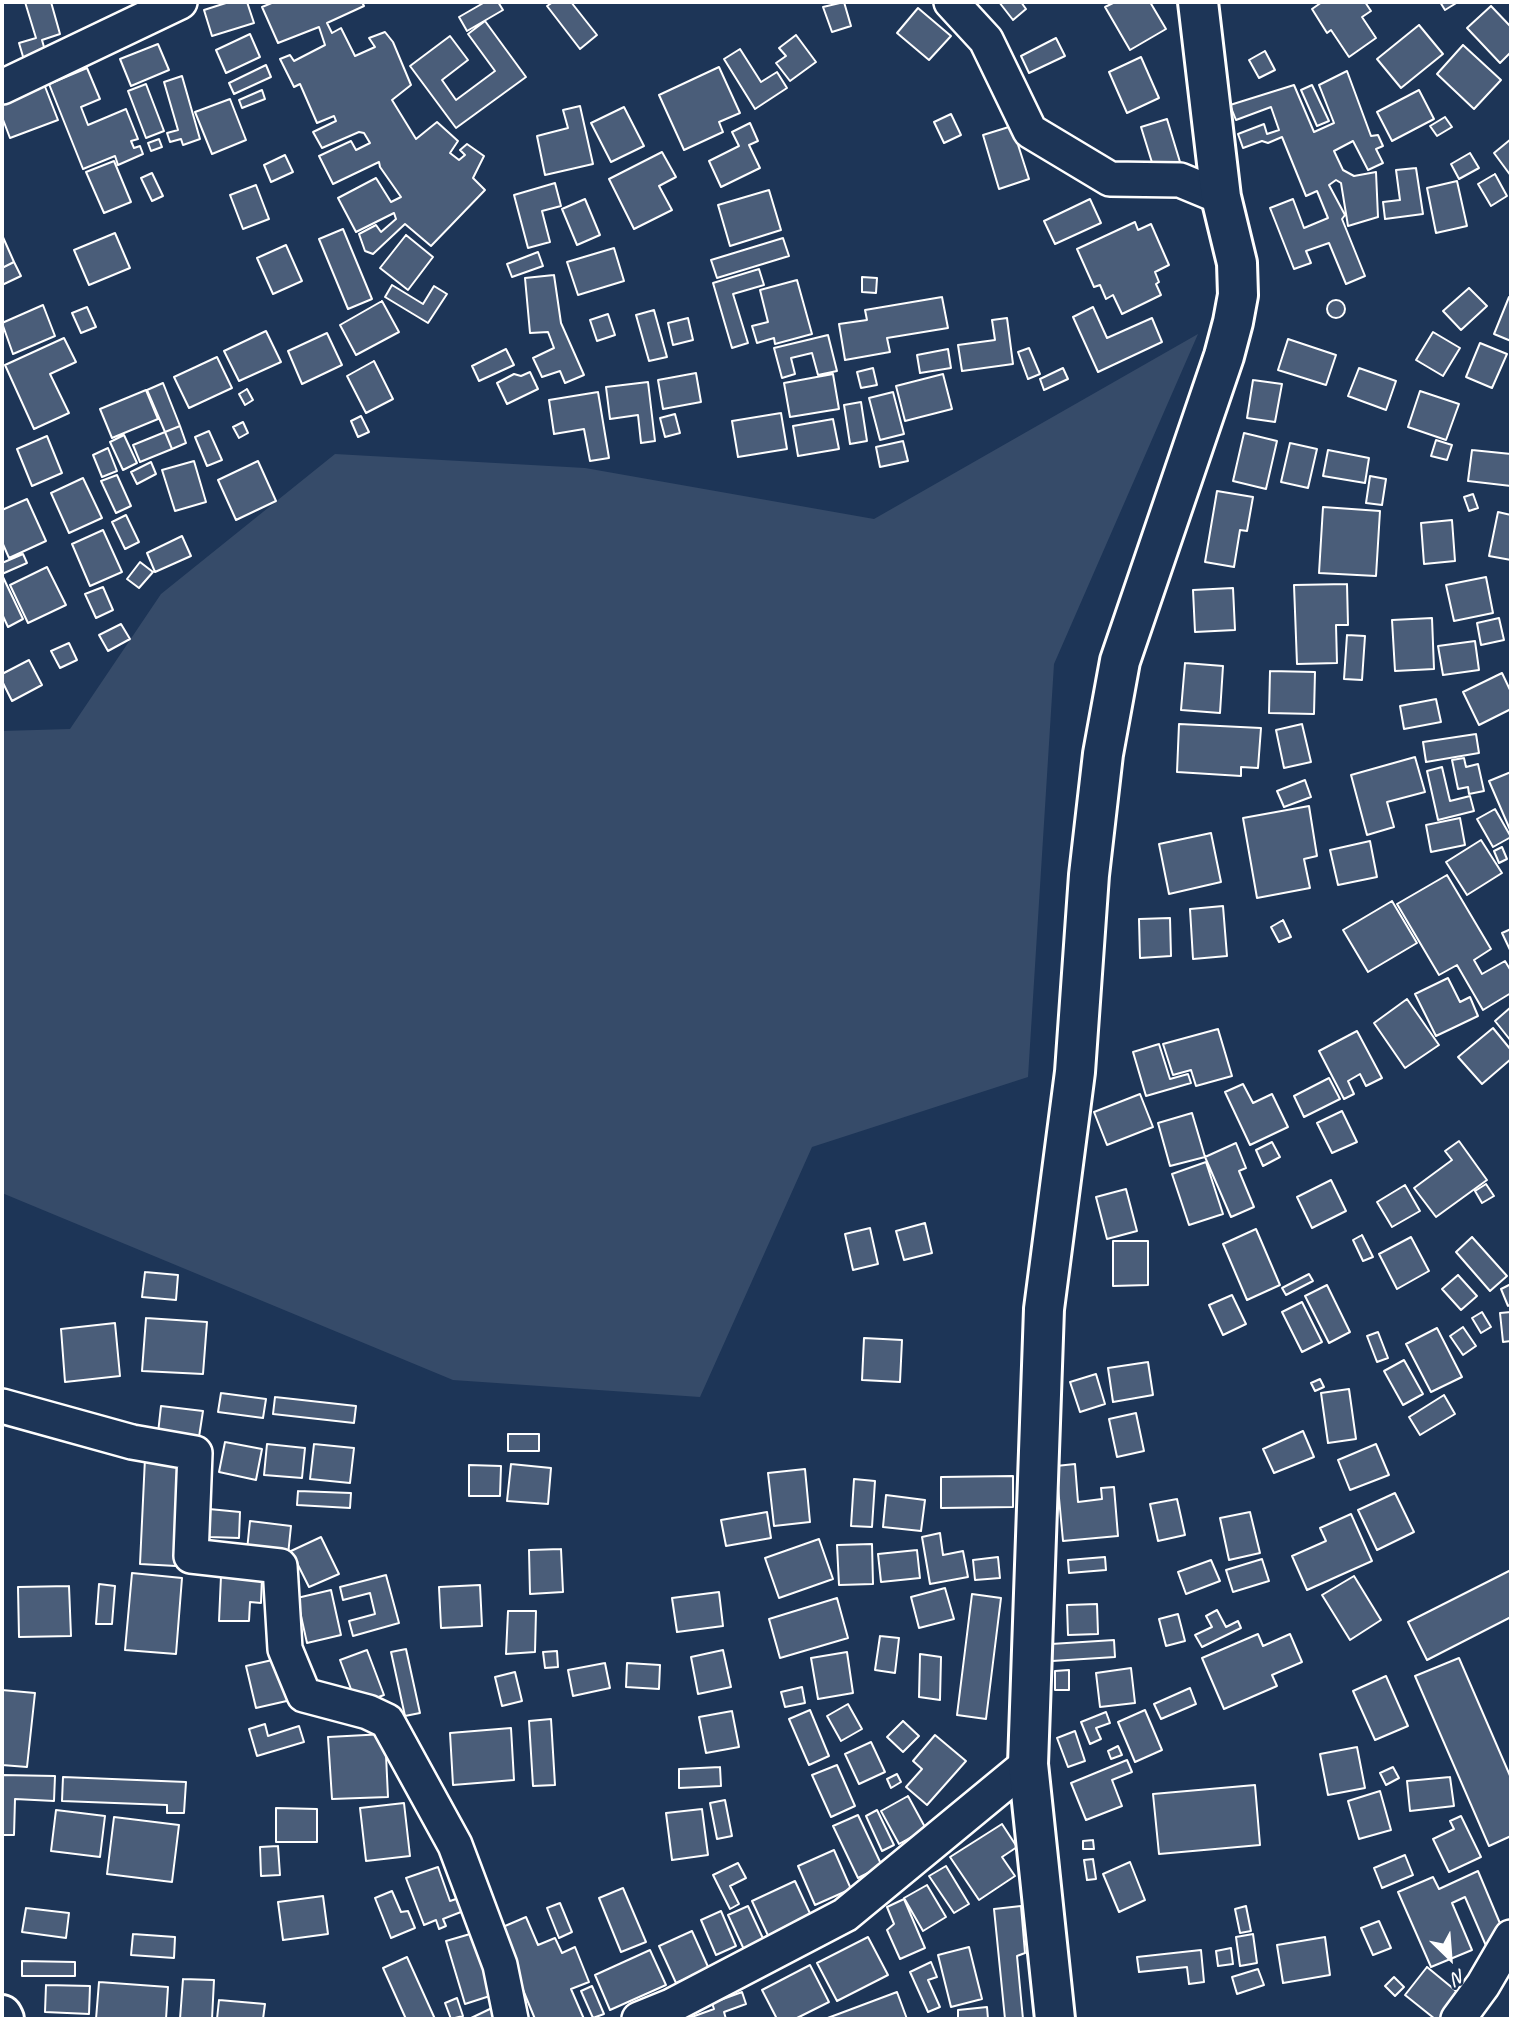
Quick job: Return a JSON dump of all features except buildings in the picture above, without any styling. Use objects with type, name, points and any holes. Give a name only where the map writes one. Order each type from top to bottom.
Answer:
[{"type":"main road","points":[[1055,2019],[1028,1764],[1044,1309],[1075,1072],[1089,875],[1103,754],[1120,661],[1233,322],[1238,295],[1237,263],[1221,197],[1198,2]]},
{"type":"street","points":[[2,87],[180,2]]},
{"type":"street","points":[[951,2],[986,40],[1030,131],[1110,179],[1180,180],[1221,197]]},
{"type":"street","points":[[2,1406],[132,1442],[195,1453],[191,1556],[280,1566],[285,1649],[304,1695],[368,1712],[387,1721],[409,1766],[455,1845],[500,1965],[511,2019]]},
{"type":"street","points":[[639,2019],[671,2006],[845,1915],[1028,1764]]},
{"type":"street","points":[[1458,2019],[1483,1985],[1511,1937]]},
{"type":"shaded area","points":[[1198,334],[1054,664],[1028,1077],[812,1147],[700,1397],[453,1380],[2,1193],[2,731],[70,729],[161,594],[335,454],[585,468],[874,519]]}]
